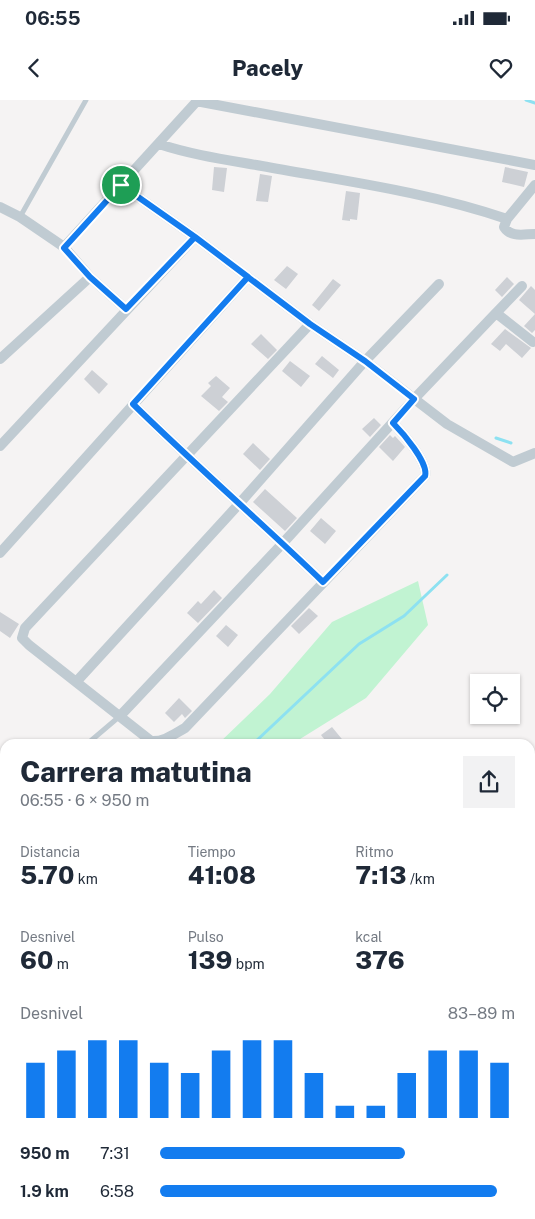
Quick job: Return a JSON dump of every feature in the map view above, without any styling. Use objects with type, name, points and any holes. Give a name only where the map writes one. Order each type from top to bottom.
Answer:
[{"type":"street","points":[[64,248],[197,101],[535,165]]},
{"type":"street","points":[[159,144],[204,155],[393,189],[484,211],[506,220]]},
{"type":"street","points":[[121,185],[195,237],[310,324],[365,361],[447,424],[513,462],[535,452]]},
{"type":"street","points":[[535,185],[506,220],[504,227],[513,234],[535,234]]},
{"type":"street","points":[[0,207],[20,217],[64,248],[90,277],[126,309]]},
{"type":"street","points":[[0,446],[195,237]]},
{"type":"street","points":[[0,359],[90,277]]},
{"type":"street","points":[[0,553],[248,277]]},
{"type":"street","points":[[77,681],[239,504],[365,361],[439,284]]},
{"type":"street","points":[[120,716],[283,543],[414,399],[522,286]]},
{"type":"street","points":[[496,312],[533,342]]},
{"type":"street","points":[[149,739],[29,645],[22,638],[24,628],[310,324]]},
{"type":"street","points":[[133,404],[185,456],[283,543],[323,582]]},
{"type":"street","points":[[166,739],[185,728],[235,678],[323,582],[425,476],[426,468],[404,433],[393,423]]},
{"type":"lane","points":[[20,217],[86,100]]},
{"type":"lane","points":[[93,739],[120,716]]},
{"type":"green space","points":[[418,581],[428,625],[366,698],[300,739],[223,739],[270,694],[332,622]]},
{"type":"building","points":[[214,167],[227,168],[224,192],[212,190]]},
{"type":"building","points":[[505,167],[528,172],[524,187],[502,182]]},
{"type":"building","points":[[260,174],[272,176],[268,202],[256,201]]},
{"type":"building","points":[[346,191],[360,193],[357,220],[342,220]]},
{"type":"building","points":[[287,266],[298,274],[286,289],[274,280]]},
{"type":"building","points":[[507,277],[514,284],[502,297],[495,290]]},
{"type":"building","points":[[333,279],[341,285],[319,311],[312,305]]},
{"type":"building","points":[[531,286],[535,290],[535,314],[519,300]]},
{"type":"building","points":[[535,314],[535,330],[532,333],[524,326]]},
{"type":"building","points":[[505,329],[531,348],[522,358],[506,344],[500,351],[491,344]]},
{"type":"building","points":[[261,334],[277,350],[268,359],[251,344]]},
{"type":"building","points":[[322,356],[339,370],[333,378],[315,364]]},
{"type":"building","points":[[290,361],[310,376],[301,387],[282,371]]},
{"type":"building","points":[[92,370],[108,384],[99,394],[84,379]]},
{"type":"building","points":[[216,376],[230,388],[222,397],[228,402],[219,411],[201,396],[211,386],[208,383]]},
{"type":"building","points":[[374,418],[381,425],[370,437],[362,429]]},
{"type":"building","points":[[390,435],[393,438],[395,436],[405,447],[393,461],[379,447]]},
{"type":"building","points":[[253,443],[270,459],[260,470],[243,454]]},
{"type":"building","points":[[265,489],[297,518],[285,531],[253,502]]},
{"type":"building","points":[[321,518],[336,531],[325,544],[310,531]]},
{"type":"building","points":[[214,590],[222,598],[198,623],[187,613],[198,601],[201,604]]},
{"type":"building","points":[[309,608],[318,616],[299,634],[291,626]]},
{"type":"building","points":[[0,612],[19,624],[10,638],[0,631]]},
{"type":"building","points":[[226,625],[238,635],[228,647],[216,636]]},
{"type":"building","points":[[179,698],[192,711],[185,718],[182,714],[174,722],[165,713]]},
{"type":"building","points":[[332,727],[342,739],[324,739],[321,735]]},
{"type":"waterway","points":[[526,100],[535,103]]},
{"type":"waterway","points":[[496,438],[511,443]]},
{"type":"waterway","points":[[258,739],[359,644],[404,616],[447,575]]},
{"type":"route","points":[[121,185],[64,248],[90,277],[126,309],[195,237],[310,324],[365,361],[414,399],[393,423],[404,433],[426,468],[425,476],[323,582],[283,543],[185,456],[133,404],[181,350],[248,277],[195,237],[121,185]]}]
